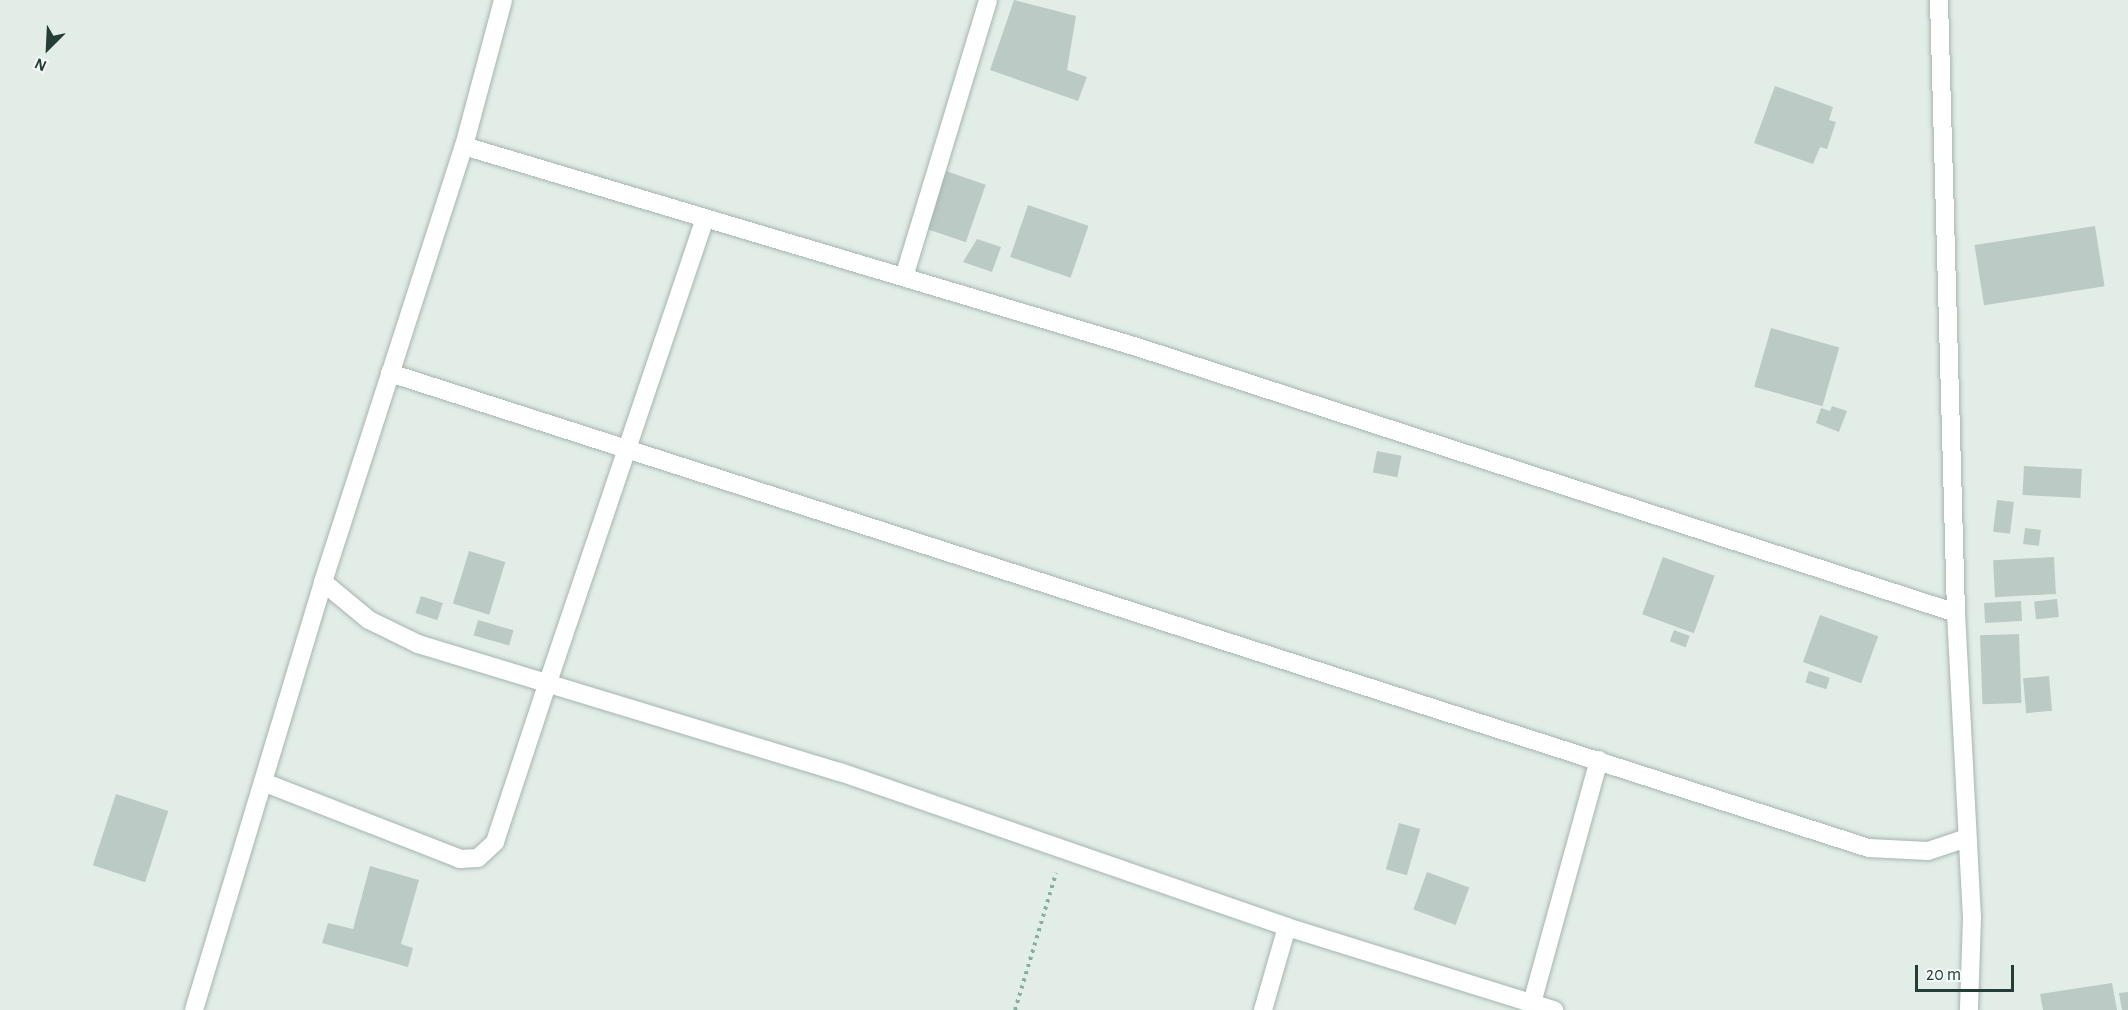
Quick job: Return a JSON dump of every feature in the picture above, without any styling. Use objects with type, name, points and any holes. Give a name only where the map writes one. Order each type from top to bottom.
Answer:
[{"type":"street","points":[[194,1010],[323,582],[464,146],[503,0]]},
{"type":"street","points":[[904,277],[988,0]]},
{"type":"street","points":[[1940,0],[1956,613],[1967,838],[1969,1010]]},
{"type":"street","points":[[464,146],[704,221],[904,277],[1148,351],[1956,613]]},
{"type":"street","points":[[263,782],[460,859],[478,858],[495,842],[704,221]]},
{"type":"street","points":[[390,373],[628,446],[1889,852],[1928,852],[1967,838]]},
{"type":"street","points":[[323,582],[393,634],[547,685],[840,772],[1064,847],[1287,927],[1519,1004],[1554,1010]]},
{"type":"street","points":[[1519,1004],[1599,760]]},
{"type":"street","points":[[1263,1010],[1287,927]]},
{"type":"path","points":[[1015,1010],[1064,847]]},
{"type":"building","points":[[1014,0],[1076,16],[1067,70],[1087,77],[1078,101],[990,70]]},
{"type":"building","points":[[1775,86],[1833,107],[1829,120],[1836,122],[1827,149],[1820,147],[1813,164],[1754,143]]},
{"type":"building","points":[[946,171],[986,185],[966,242],[926,229]]},
{"type":"building","points":[[1028,205],[1089,226],[1071,278],[1010,257]]},
{"type":"building","points":[[2095,226],[2105,286],[1984,305],[1975,245]]},
{"type":"building","points":[[977,239],[1001,247],[992,272],[963,262]]},
{"type":"building","points":[[1771,328],[1839,348],[1822,406],[1754,387]]},
{"type":"building","points":[[1832,406],[1847,411],[1839,432],[1816,423],[1821,408],[1830,411]]},
{"type":"building","points":[[1377,451],[1402,456],[1397,477],[1373,473]]},
{"type":"building","points":[[2024,466],[2082,469],[2080,498],[2022,495]]},
{"type":"building","points":[[1997,500],[2014,502],[2010,534],[1993,532]]},
{"type":"building","points":[[2025,528],[2041,530],[2039,546],[2023,544]]},
{"type":"building","points":[[469,551],[505,562],[489,615],[453,604]]},
{"type":"building","points":[[1663,557],[1715,576],[1694,633],[1642,614]]},
{"type":"building","points":[[2054,557],[2056,594],[1995,597],[1993,560]]},
{"type":"building","points":[[421,596],[443,603],[437,620],[415,613]]},
{"type":"building","points":[[2057,599],[2059,617],[2036,619],[2034,601]]},
{"type":"building","points":[[2021,601],[2022,621],[1985,623],[1984,603]]},
{"type":"building","points":[[1820,615],[1878,636],[1861,683],[1803,662]]},
{"type":"building","points":[[478,620],[514,630],[509,646],[474,635]]},
{"type":"building","points":[[1674,630],[1690,636],[1686,647],[1670,641]]},
{"type":"building","points":[[2019,634],[2021,703],[1982,704],[1980,635]]},
{"type":"building","points":[[1809,671],[1830,678],[1826,689],[1805,682]]},
{"type":"building","points":[[2049,676],[2052,711],[2026,713],[2023,678]]},
{"type":"building","points":[[116,794],[168,811],[145,882],[93,865]]},
{"type":"building","points":[[1399,823],[1420,829],[1407,875],[1386,869]]},
{"type":"building","points":[[370,866],[419,880],[401,944],[413,948],[408,967],[322,943],[328,923],[353,929]]},
{"type":"building","points":[[1427,872],[1469,887],[1456,925],[1413,910]]},
{"type":"building","points":[[2112,983],[2117,1010],[2043,1010],[2040,994]]},
{"type":"building","points":[[2128,992],[2128,1010],[2122,1010],[2119,993]]}]
